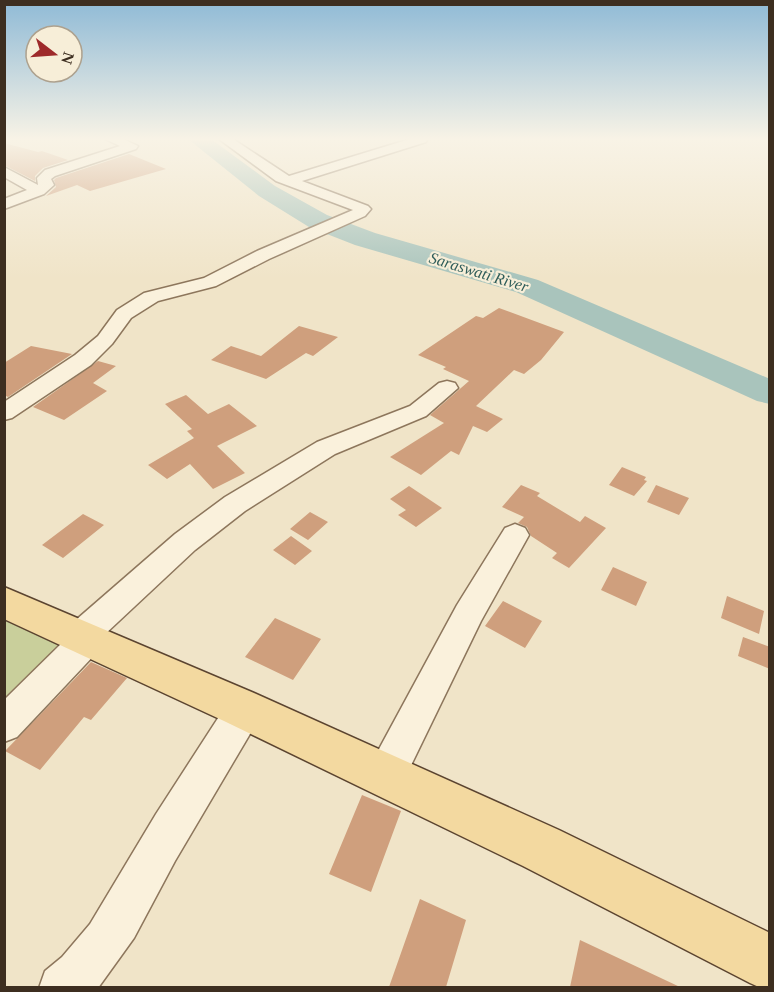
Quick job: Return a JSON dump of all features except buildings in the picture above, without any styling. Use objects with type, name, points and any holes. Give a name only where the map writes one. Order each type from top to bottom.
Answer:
[{"type":"main road","points":[[4,602],[85,637],[541,848],[770,963]]},
{"type":"street","points":[[30,185],[39,190]]},
{"type":"street","points":[[4,204],[47,185]]},
{"type":"street","points":[[4,413],[83,360],[105,340],[124,314],[151,297],[210,282],[262,255],[360,213],[363,209],[300,185]]},
{"type":"street","points":[[4,725],[85,637],[185,542],[235,504],[326,448],[418,411],[447,387]]},
{"type":"street","points":[[386,775],[468,614],[515,535]]},
{"type":"street","points":[[62,987],[100,950],[131,903],[159,847],[244,710]]},
{"type":"green space","points":[[4,608],[94,646],[11,739],[5,736]]},
{"type":"waterway","name":"Saraswati River","points":[[259,185],[318,221],[365,239],[527,286],[770,393]]}]
